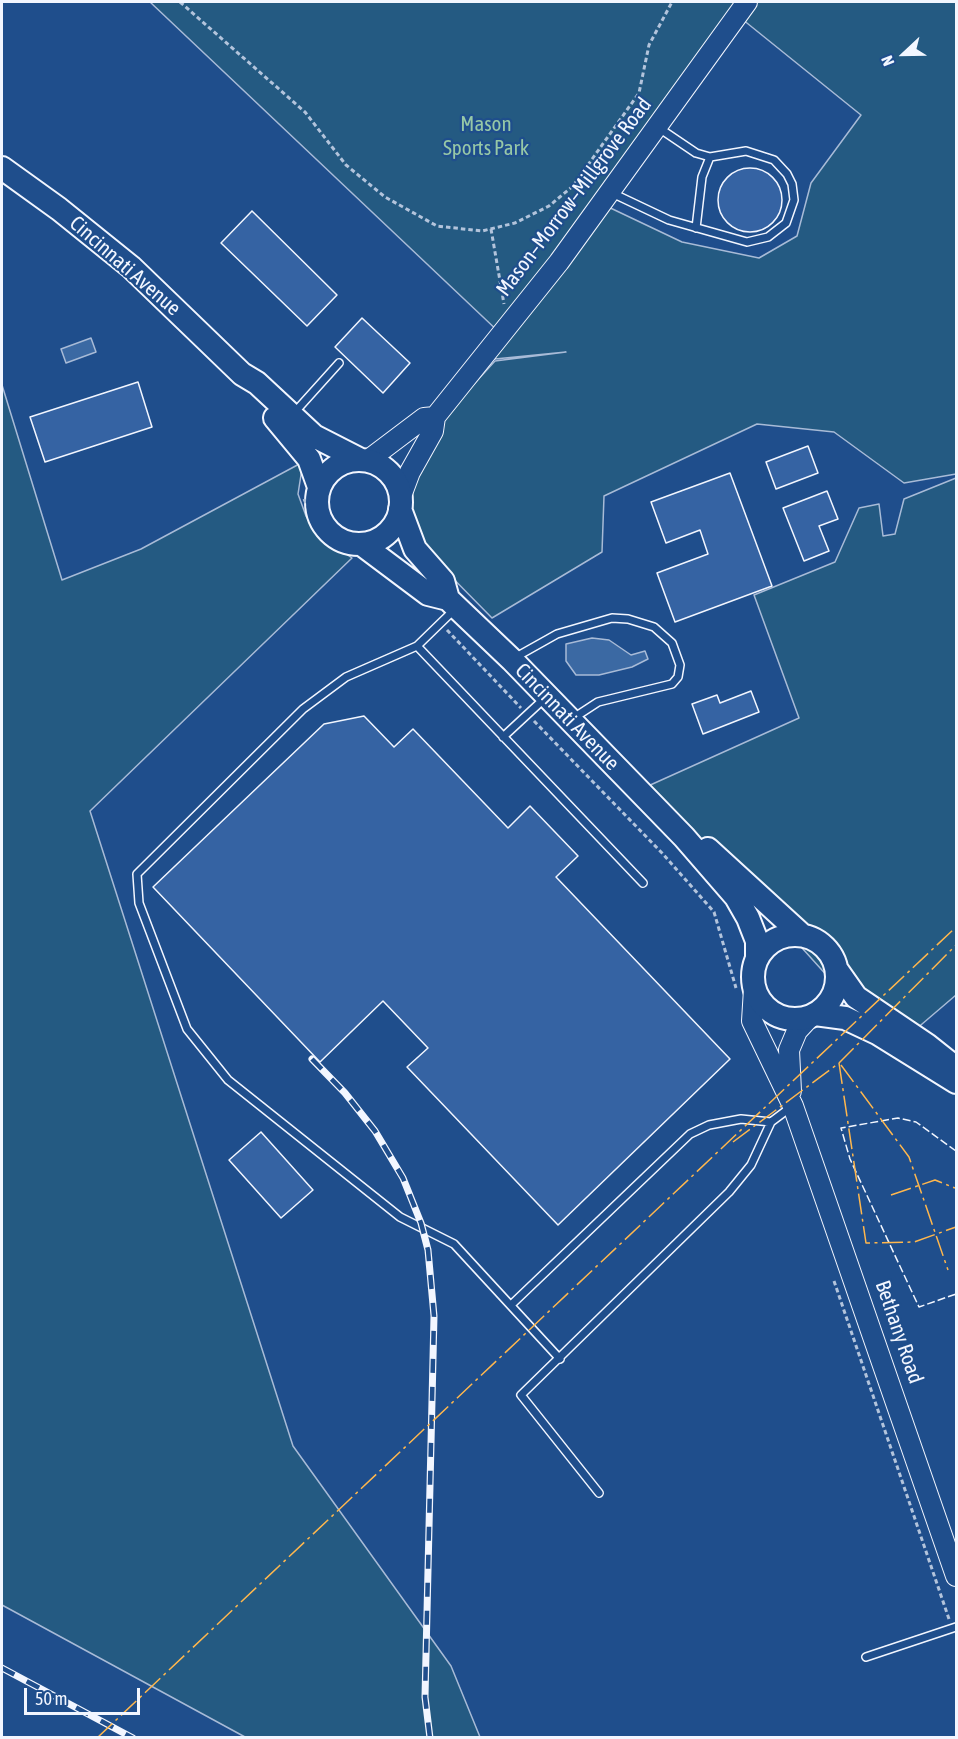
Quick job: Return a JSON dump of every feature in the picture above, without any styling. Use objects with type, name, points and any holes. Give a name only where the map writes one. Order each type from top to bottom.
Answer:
[{"type":"main road","name":"Mason–Morrow–Millgrove Road","points":[[400,503],[410,472],[433,431],[435,417],[559,262],[747,2]]},
{"type":"main road","name":"Cincinnati Avenue","points":[[2,168],[59,208],[131,267],[242,374],[257,383],[314,436],[364,460]]},
{"type":"main road","name":"Cincinnati Avenue","points":[[242,374],[250,391],[289,431],[309,460],[312,487]]},
{"type":"main road","name":"Mason–Morrow–Millgrove Road","points":[[364,460],[424,418],[435,417]]},
{"type":"main road","points":[[364,460],[387,470],[393,477],[400,503],[394,525],[387,533],[359,547],[340,540],[324,526],[312,487],[339,465],[364,460]]},
{"type":"main road","name":"Cincinnati Avenue","points":[[400,503],[415,549],[442,581],[452,603],[512,660],[684,837],[736,897],[748,918],[756,941],[757,958]]},
{"type":"main road","name":"Cincinnati Avenue","points":[[359,547],[428,594],[452,603]]},
{"type":"main road","name":"Cincinnati Avenue","points":[[684,837],[715,852],[802,935]]},
{"type":"main road","points":[[957,1069],[927,1045],[856,998],[837,970],[828,951],[818,941],[802,935],[789,935],[775,939],[757,958],[745,989],[777,1015],[796,1020],[812,1016],[845,1018],[877,1033],[957,1082]]},
{"type":"main road","points":[[812,1016],[830,1001],[836,989],[837,970]]},
{"type":"main road","name":"Bethany Road","points":[[745,989],[752,1021],[793,1106],[957,1576]]},
{"type":"main road","name":"Bethany Road","points":[[793,1106],[788,1071],[789,1050],[797,1031],[812,1016]]},
{"type":"lane","points":[[610,192],[669,220],[747,242],[758,241],[777,231],[792,212],[792,184],[787,174],[774,160],[746,152],[710,158],[696,153],[657,127]]},
{"type":"lane","points":[[696,228],[702,177],[710,158]]},
{"type":"lane","points":[[292,416],[339,363]]},
{"type":"lane","points":[[452,603],[440,623],[417,646],[346,677],[303,710],[148,861],[137,874],[136,885],[139,903],[187,1029],[228,1080],[400,1217],[454,1244],[560,1359]]},
{"type":"lane","points":[[512,660],[557,634],[612,618],[628,619],[654,627],[672,643],[680,665],[678,677],[672,684],[598,702],[570,720]]},
{"type":"lane","points":[[417,646],[643,883]]},
{"type":"lane","points":[[503,737],[547,697]]},
{"type":"lane","points":[[599,1494],[521,1395],[729,1192],[751,1166],[771,1122],[793,1106]]},
{"type":"lane","points":[[511,1305],[690,1134],[709,1125],[741,1119],[771,1122]]},
{"type":"lane","points":[[866,1658],[955,1628]]},
{"type":"path","points":[[180,2],[305,112],[346,165],[385,197],[437,225],[482,231],[515,223],[549,206],[573,186],[639,93],[650,45],[672,2]]},
{"type":"path","points":[[491,229],[504,306]]},
{"type":"path","points":[[312,487],[304,499],[315,523],[337,544],[359,547]]},
{"type":"path","points":[[440,623],[662,854],[714,912],[745,989]]},
{"type":"path","points":[[831,1272],[955,1628]]},
{"type":"green space","name":"Mason Sports Park","points":[[150,2],[956,2],[956,474],[904,483],[834,432],[757,424],[604,496],[602,552],[492,618],[430,555],[415,530],[411,505],[413,485],[442,419],[495,361],[566,352],[495,359],[501,334]],"holes":[[[737,15],[861,115],[811,183],[797,236],[759,258],[682,242],[602,204]]]},
{"type":"green space","points":[[2,385],[62,580],[141,549],[303,462],[298,494],[306,516],[320,536],[352,558],[90,811],[293,1446],[451,1666],[480,1737],[245,1737],[2,1605]]},
{"type":"green space","points":[[956,478],[956,995],[908,1036],[830,979],[775,918],[637,791],[799,718],[754,595],[835,562],[859,508],[879,504],[883,536],[895,534],[904,499]]},
{"type":"shaded area","points":[[91,338],[96,352],[66,363],[61,349]]},
{"type":"shaded area","points":[[592,638],[609,640],[631,655],[645,651],[648,659],[632,667],[599,675],[576,675],[566,661],[566,644]]},
{"type":"building","points":[[750,168],[762,170],[773,177],[780,188],[782,200],[780,212],[773,223],[762,230],[750,232],[738,230],[727,223],[720,212],[718,200],[720,188],[727,177],[738,170]]},
{"type":"building","points":[[252,211],[337,295],[307,326],[221,243]]},
{"type":"building","points":[[362,318],[410,363],[383,393],[335,347]]},
{"type":"building","points":[[138,382],[152,427],[45,462],[30,417]]},
{"type":"building","points":[[808,446],[818,473],[776,489],[766,462]]},
{"type":"building","points":[[730,473],[772,586],[675,622],[657,573],[708,554],[700,530],[666,543],[651,502]]},
{"type":"building","points":[[827,491],[838,519],[819,526],[829,551],[804,561],[783,508]]},
{"type":"building","points":[[751,691],[759,712],[703,734],[692,704],[717,695],[720,703]]},
{"type":"building","points":[[364,716],[394,747],[413,729],[508,828],[530,806],[578,856],[556,877],[730,1059],[558,1225],[407,1067],[428,1048],[383,1001],[320,1062],[153,887],[324,724]]},
{"type":"building","points":[[261,1132],[313,1190],[281,1218],[229,1160]]},
{"type":"railway","points":[[312,1059],[345,1093],[375,1131],[403,1178],[421,1223],[428,1250],[434,1316],[425,1697],[430,1738]]},
{"type":"railway","points":[[2,1668],[133,1738]]},
{"type":"fence","points":[[956,1151],[916,1122],[898,1118],[841,1128],[850,1159],[919,1307],[956,1294]]},
{"type":"power","points":[[97,1738],[956,927]]},
{"type":"power","points":[[733,1142],[839,1063],[956,945]]},
{"type":"power","points":[[839,1063],[866,1243],[914,1242],[956,1227]]},
{"type":"power","points":[[841,1065],[909,1157],[948,1270]]},
{"type":"power","points":[[891,1195],[935,1180],[955,1188]]}]
